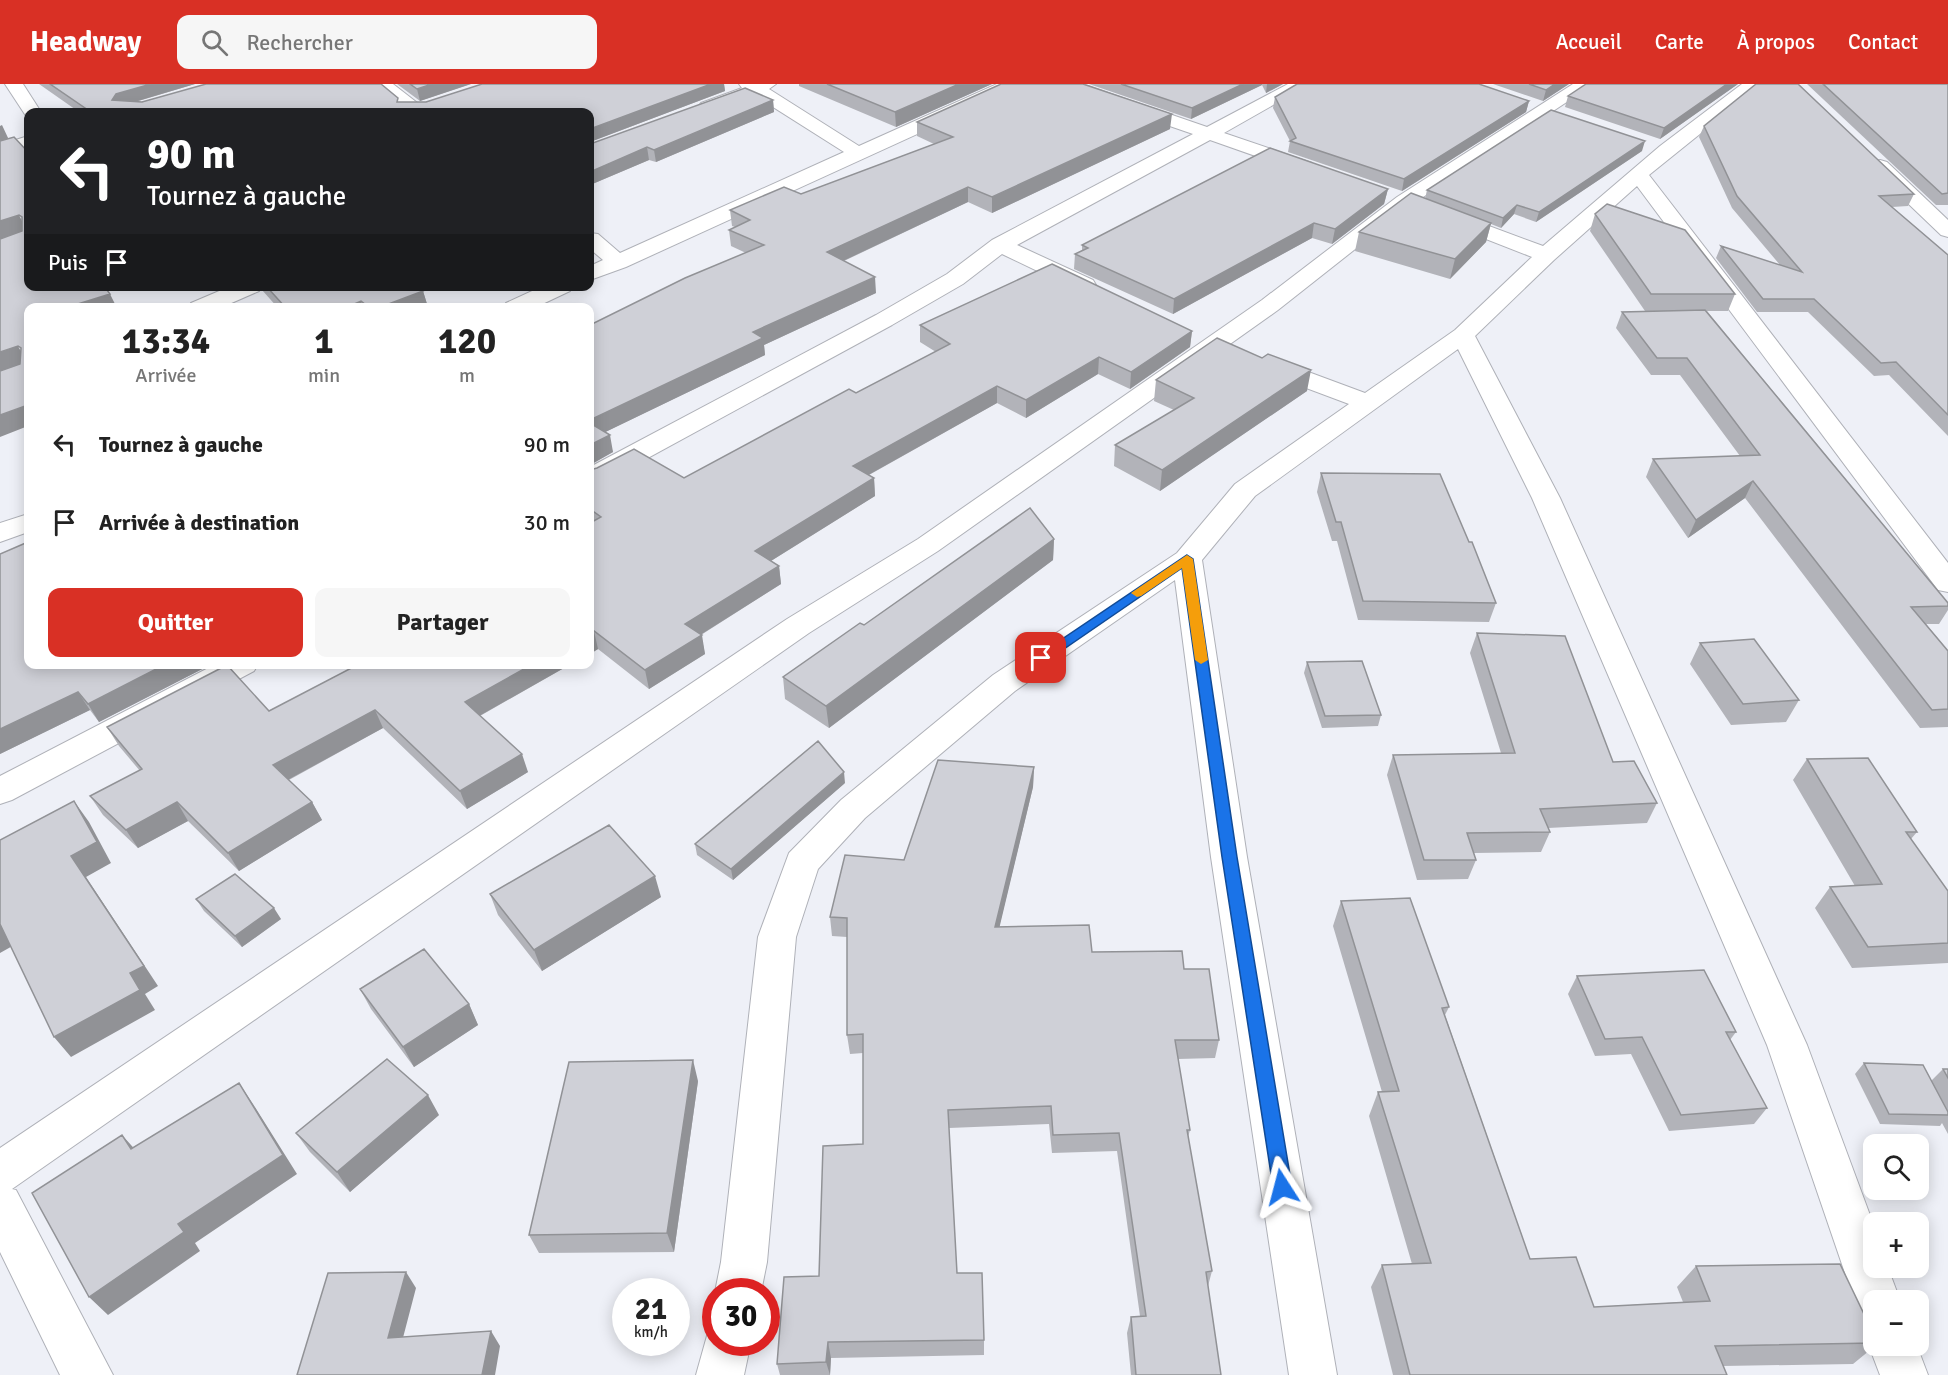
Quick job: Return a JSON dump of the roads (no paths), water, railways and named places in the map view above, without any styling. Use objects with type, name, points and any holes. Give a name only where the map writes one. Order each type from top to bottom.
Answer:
[{"type":"street","points":[[14,84],[29,108]]},
{"type":"street","points":[[382,84],[411,108]]},
{"type":"street","points":[[594,272],[1012,84]]},
{"type":"street","points":[[1065,84],[1325,174]]},
{"type":"street","points":[[594,476],[884,320],[955,279],[999,245],[1301,84]]},
{"type":"street","points":[[0,1173],[798,626],[928,545],[1222,348],[1393,197],[1585,84]]},
{"type":"street","points":[[741,1278],[777,937],[802,863],[853,809],[1004,683],[1187,559],[1245,490],[1463,335],[1546,255],[1639,176],[1656,147],[1753,84]]},
{"type":"street","points":[[690,113],[758,85],[858,153]]},
{"type":"street","points":[[426,108],[439,103]]},
{"type":"street","points":[[0,151],[24,143]]},
{"type":"street","points":[[1870,156],[1948,231]]},
{"type":"street","points":[[1639,176],[1948,584]]},
{"type":"street","points":[[1393,197],[1546,255]]},
{"type":"street","points":[[594,242],[618,262]]},
{"type":"street","points":[[999,245],[1107,295]]},
{"type":"street","points":[[203,299],[233,291]]},
{"type":"street","points":[[525,303],[551,291]]},
{"type":"street","points":[[1463,335],[1546,498],[1787,1045],[1873,1290]]},
{"type":"street","points":[[1222,348],[1366,402]]},
{"type":"street","points":[[0,533],[24,524]]},
{"type":"street","points":[[1187,559],[1231,869],[1313,1375]]},
{"type":"street","points":[[0,790],[233,669]]},
{"type":"street","points":[[0,1205],[80,1364],[89,1375]]},
{"type":"street","points":[[720,1375],[724,1356]]},
{"type":"street","points":[[1897,1356],[1904,1375]]}]
